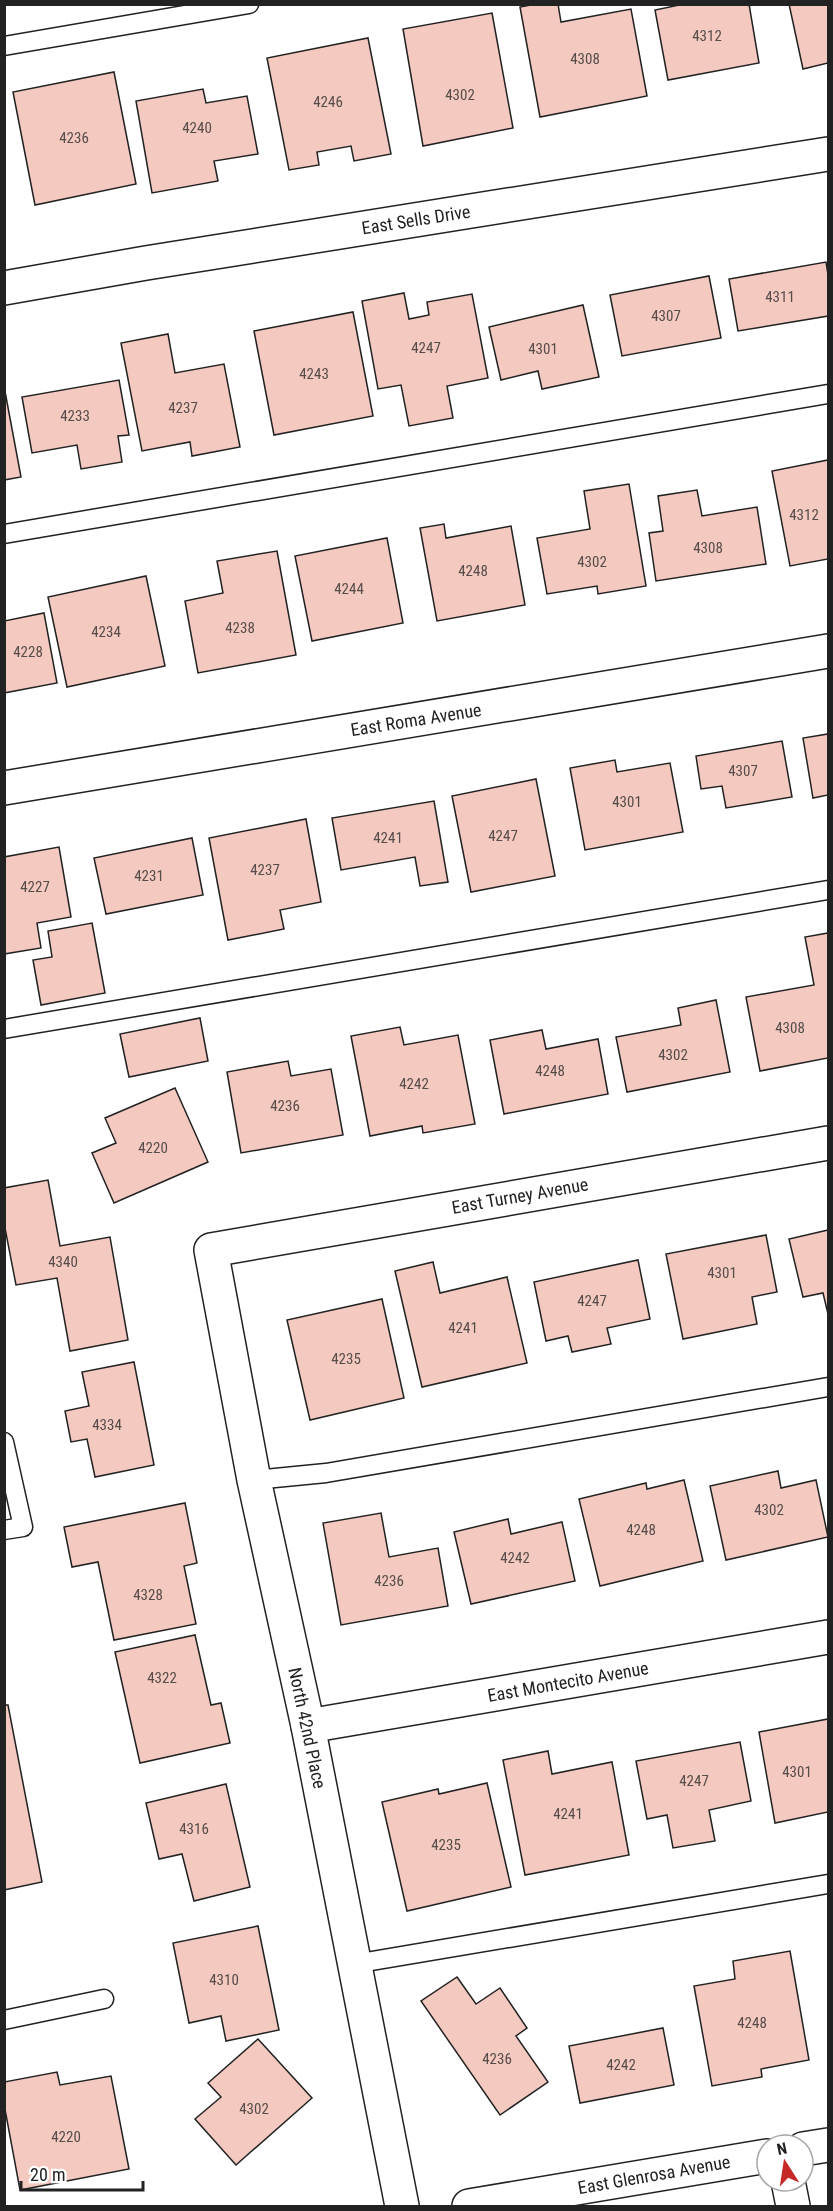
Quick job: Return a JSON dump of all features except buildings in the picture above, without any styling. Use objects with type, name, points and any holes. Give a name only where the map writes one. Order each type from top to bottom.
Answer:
[{"type":"street","name":"East Sells Drive","points":[[4,288],[158,261],[828,154]]},
{"type":"street","name":"East Roma Avenue","points":[[4,788],[828,651]]},
{"type":"street","name":"East Turney Avenue","points":[[210,1250],[828,1143]]},
{"type":"street","name":"North 42nd Place","points":[[210,1250],[254,1480],[308,1726],[402,2206]]},
{"type":"street","name":"East Montecito Avenue","points":[[308,1726],[828,1638]]},
{"type":"street","name":"East Glenrosa Avenue","points":[[477,2206],[755,2158]]},
{"type":"lane","points":[[4,46],[249,4]]},
{"type":"lane","points":[[4,534],[828,394]]},
{"type":"lane","points":[[4,1029],[828,890]]},
{"type":"lane","points":[[254,1480],[326,1473],[828,1387]]},
{"type":"lane","points":[[4,1442],[23,1527],[4,1530]]},
{"type":"lane","points":[[354,1964],[828,1884]]},
{"type":"lane","points":[[4,2020],[104,1999]]}]
